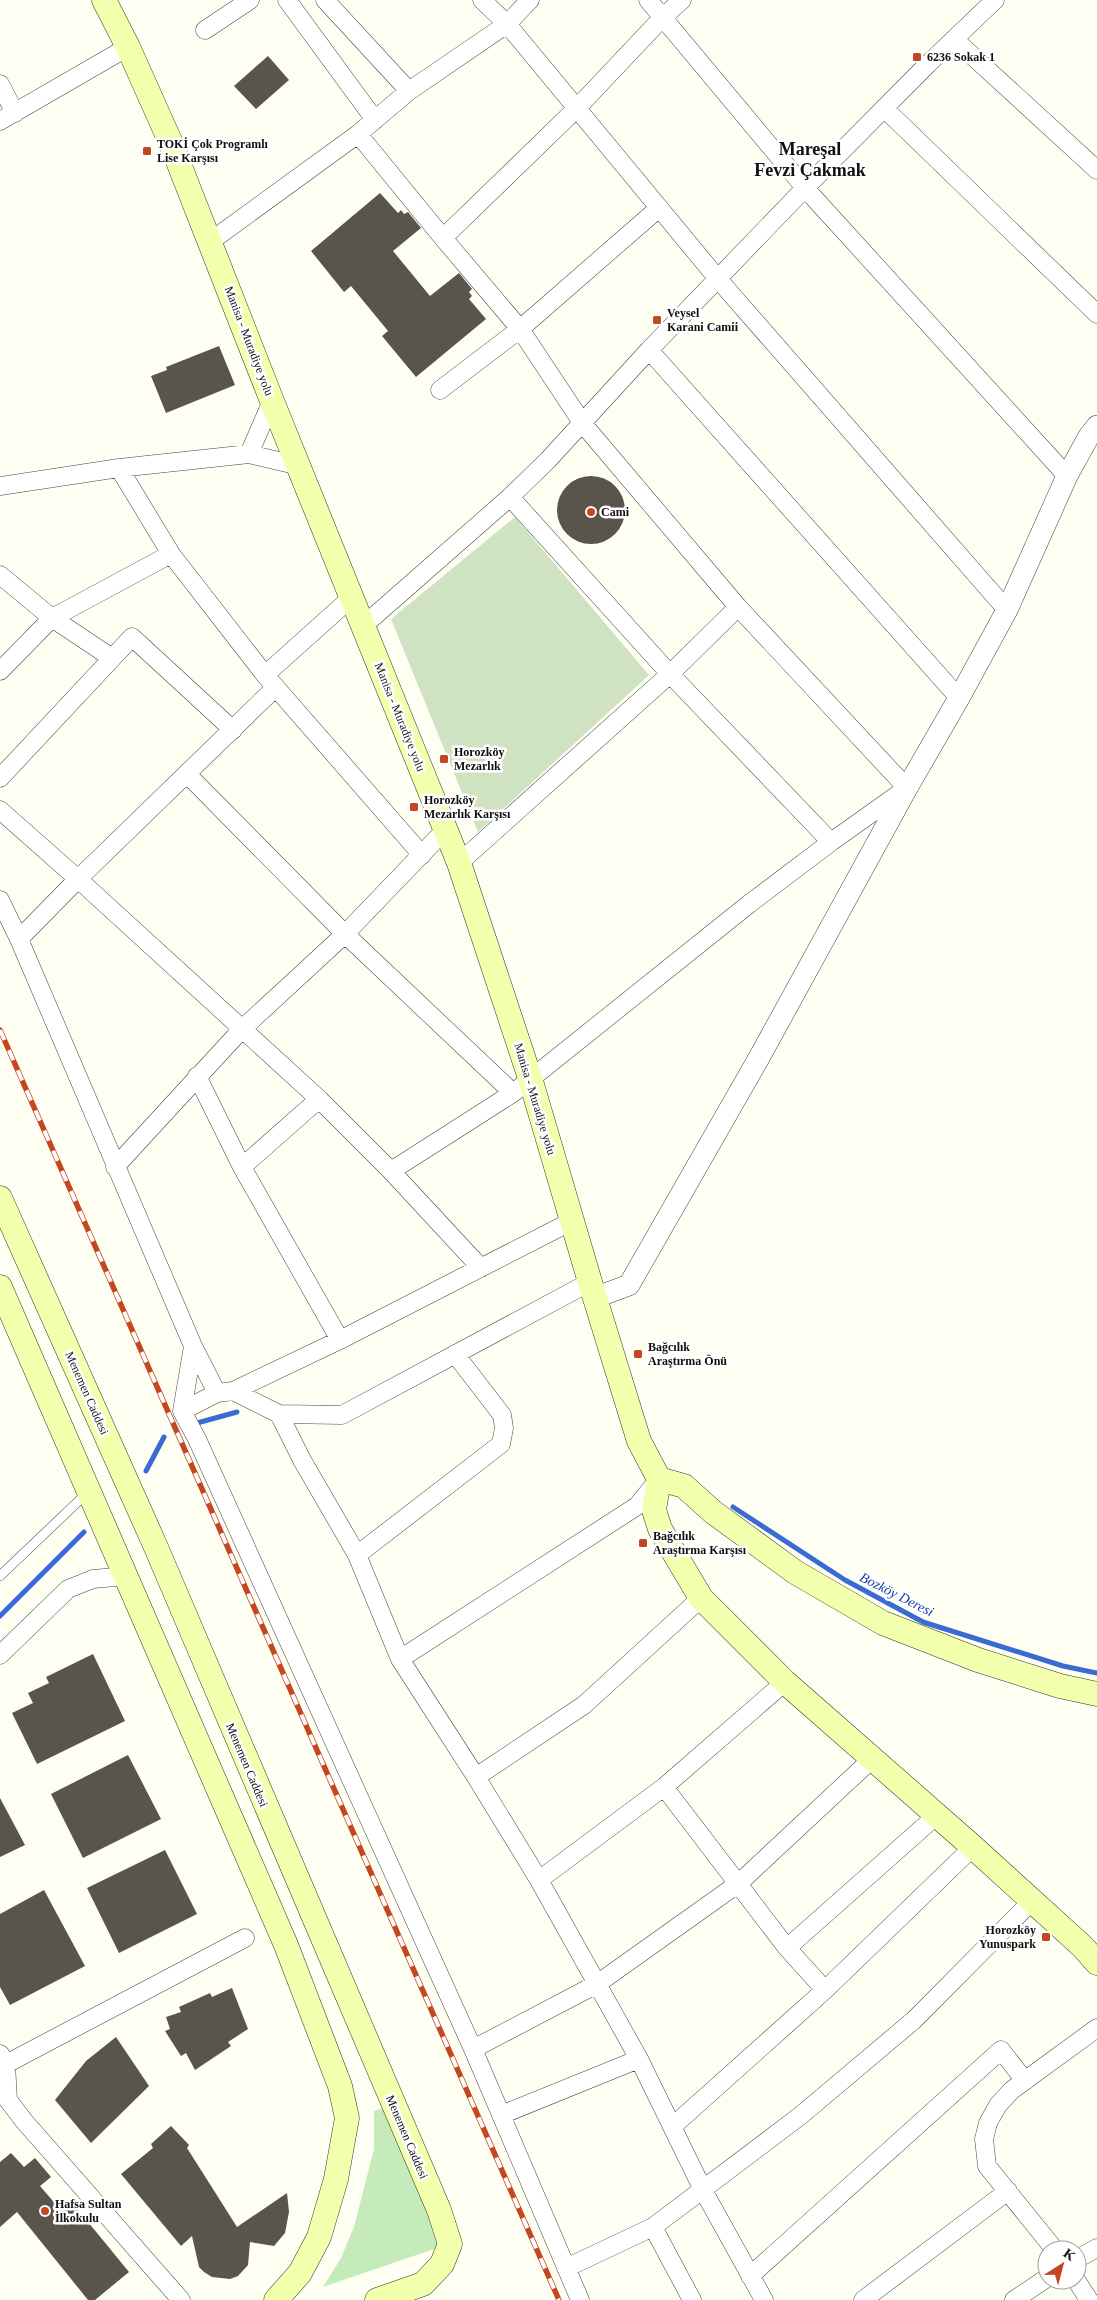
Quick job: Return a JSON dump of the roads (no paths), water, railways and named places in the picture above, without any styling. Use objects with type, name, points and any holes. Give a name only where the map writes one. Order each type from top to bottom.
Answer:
[{"type":"main road","name":"Manisa - Muradiye yolu","points":[[104,0],[128,47],[170,141],[272,401],[300,466],[459,863],[522,1085],[572,1221],[639,1440],[659,1479]]},
{"type":"main road","name":"Menemen Caddesi","points":[[0,1198],[155,1545],[439,2210],[450,2244],[442,2264],[423,2284],[377,2300]]},
{"type":"main road","points":[[0,1287],[286,1945],[340,2086],[346,2118],[336,2179],[319,2237],[300,2273],[276,2300]]},
{"type":"main road","points":[[1097,1694],[1060,1686],[978,1660],[883,1623],[795,1572],[713,1512],[684,1486],[659,1479],[654,1510],[660,1529],[701,1598],[785,1682],[973,1847],[1097,1963]]},
{"type":"street","points":[[205,30],[250,0]]},
{"type":"street","points":[[287,0],[375,120]]},
{"type":"street","points":[[326,0],[409,91]]},
{"type":"street","points":[[482,0],[507,24],[578,107],[718,279],[1007,610]]},
{"type":"street","points":[[211,242],[358,134],[409,91],[507,24],[530,0]]},
{"type":"street","points":[[648,0],[805,188],[1068,476]]},
{"type":"street","points":[[442,238],[578,107],[662,18],[682,0]]},
{"type":"street","points":[[363,626],[510,497],[583,424],[649,350],[805,188],[954,39],[976,6],[995,0]]},
{"type":"street","points":[[954,39],[1094,160]]},
{"type":"street","points":[[0,84],[7,117],[128,47]]},
{"type":"street","points":[[885,109],[1097,314]]},
{"type":"street","points":[[358,134],[442,238],[520,329],[583,424],[738,607],[907,788]]},
{"type":"street","points":[[440,390],[520,329],[659,208]]},
{"type":"street","points":[[649,350],[959,698]]},
{"type":"street","points":[[249,454],[272,401]]},
{"type":"street","points":[[0,900],[19,939],[193,1346],[225,1392],[279,1414],[342,1415],[455,1354],[592,1290],[629,1285],[760,1056],[1007,610],[1068,476],[1094,431]]},
{"type":"street","points":[[0,486],[119,468],[249,454],[300,466]]},
{"type":"street","points":[[119,468],[171,554],[271,681],[422,855]]},
{"type":"street","points":[[510,497],[670,674],[832,842]]},
{"type":"street","points":[[0,670],[52,618],[171,554]]},
{"type":"street","points":[[0,575],[52,618],[112,658]]},
{"type":"street","points":[[19,939],[78,878],[233,730],[271,681],[352,597]]},
{"type":"street","points":[[459,863],[670,674],[738,607]]},
{"type":"street","points":[[0,778],[132,637],[233,730]]},
{"type":"street","points":[[187,774],[345,934],[522,1085]]},
{"type":"street","points":[[391,1171],[522,1085],[832,842],[907,788]]},
{"type":"street","points":[[0,810],[78,878],[319,1099],[391,1171],[481,1268]]},
{"type":"street","points":[[115,1167],[242,1029],[345,934],[445,830]]},
{"type":"street","points":[[197,1076],[242,1167],[340,1340]]},
{"type":"street","points":[[242,1167],[319,1099]]},
{"type":"street","points":[[182,1411],[340,1340],[572,1221]]},
{"type":"street","points":[[193,1346],[182,1411],[206,1457],[473,2049],[580,2300]]},
{"type":"street","points":[[357,1556],[501,1444],[504,1428],[502,1415],[455,1354]]},
{"type":"street","points":[[279,1414],[302,1460],[357,1556],[400,1659],[476,1777],[539,1880],[639,2059],[703,2190],[764,2300]]},
{"type":"street","points":[[400,1659],[636,1506],[659,1479]]},
{"type":"street","points":[[0,1655],[68,1589],[93,1579],[127,1576]]},
{"type":"street","points":[[476,1777],[584,1705],[701,1598]]},
{"type":"street","points":[[539,1880],[664,1787],[785,1682]]},
{"type":"street","points":[[473,2049],[597,1984],[739,1883],[872,1759]]},
{"type":"street","points":[[664,1787],[787,1948],[825,1990]]},
{"type":"street","points":[[787,1948],[937,1815]]},
{"type":"street","points":[[673,2126],[825,1990],[973,1847]]},
{"type":"street","points":[[566,2268],[653,2227],[800,2116],[914,2020],[1032,1901]]},
{"type":"street","points":[[181,2300],[24,2121],[4,2104],[3,2059],[245,1938]]},
{"type":"street","points":[[1047,2240],[987,2166],[984,2139],[988,2123],[998,2105],[1012,2090],[1097,2028]]},
{"type":"street","points":[[750,2276],[1001,2050],[1026,2081]]},
{"type":"street","points":[[501,2114],[639,2059]]},
{"type":"street","points":[[863,2300],[1008,2192]]},
{"type":"street","points":[[653,2227],[692,2300]]},
{"type":"street","points":[[1014,2300],[1037,2285]]},
{"type":"lane","points":[[0,1576],[89,1491]]},
{"type":"waterway","name":"Bozköy Deresi","points":[[197,1423],[237,1412]]},
{"type":"waterway","name":"Bozköy Deresi","points":[[146,1471],[164,1437]]},
{"type":"waterway","name":"Bozköy Deresi","points":[[733,1507],[845,1580],[923,1622],[1063,1666],[1097,1673]]},
{"type":"waterway","name":"Bozköy Deresi","points":[[0,1616],[84,1532]]},
{"type":"railway","points":[[0,1030],[559,2300]]},
{"type":"place","name":"6236 Sokak 1","points":[[917,57]]},
{"type":"place","name":"TOKİ Çok Programlı Lise Karşısı","points":[[147,151]]},
{"type":"place","name":"Veysel Karani Camii","points":[[657,320]]},
{"type":"place","name":"Cami","points":[[591,512]]},
{"type":"place","name":"Horozköy Mezarlık","points":[[444,759]]},
{"type":"place","name":"Horozköy Mezarlık Karşısı","points":[[414,807]]},
{"type":"place","name":"Bağcılık Araştırma Önü","points":[[638,1354]]},
{"type":"place","name":"Bağcılık Araştırma Karşısı","points":[[643,1543]]},
{"type":"place","name":"Horozköy Yunuspark","points":[[1046,1937]]},
{"type":"place","name":"Hafsa Sultan İlkokulu","points":[[45,2211]]},
{"type":"district","name":"Mareşal Fevzi Çakmak","points":[[810,159]]}]
